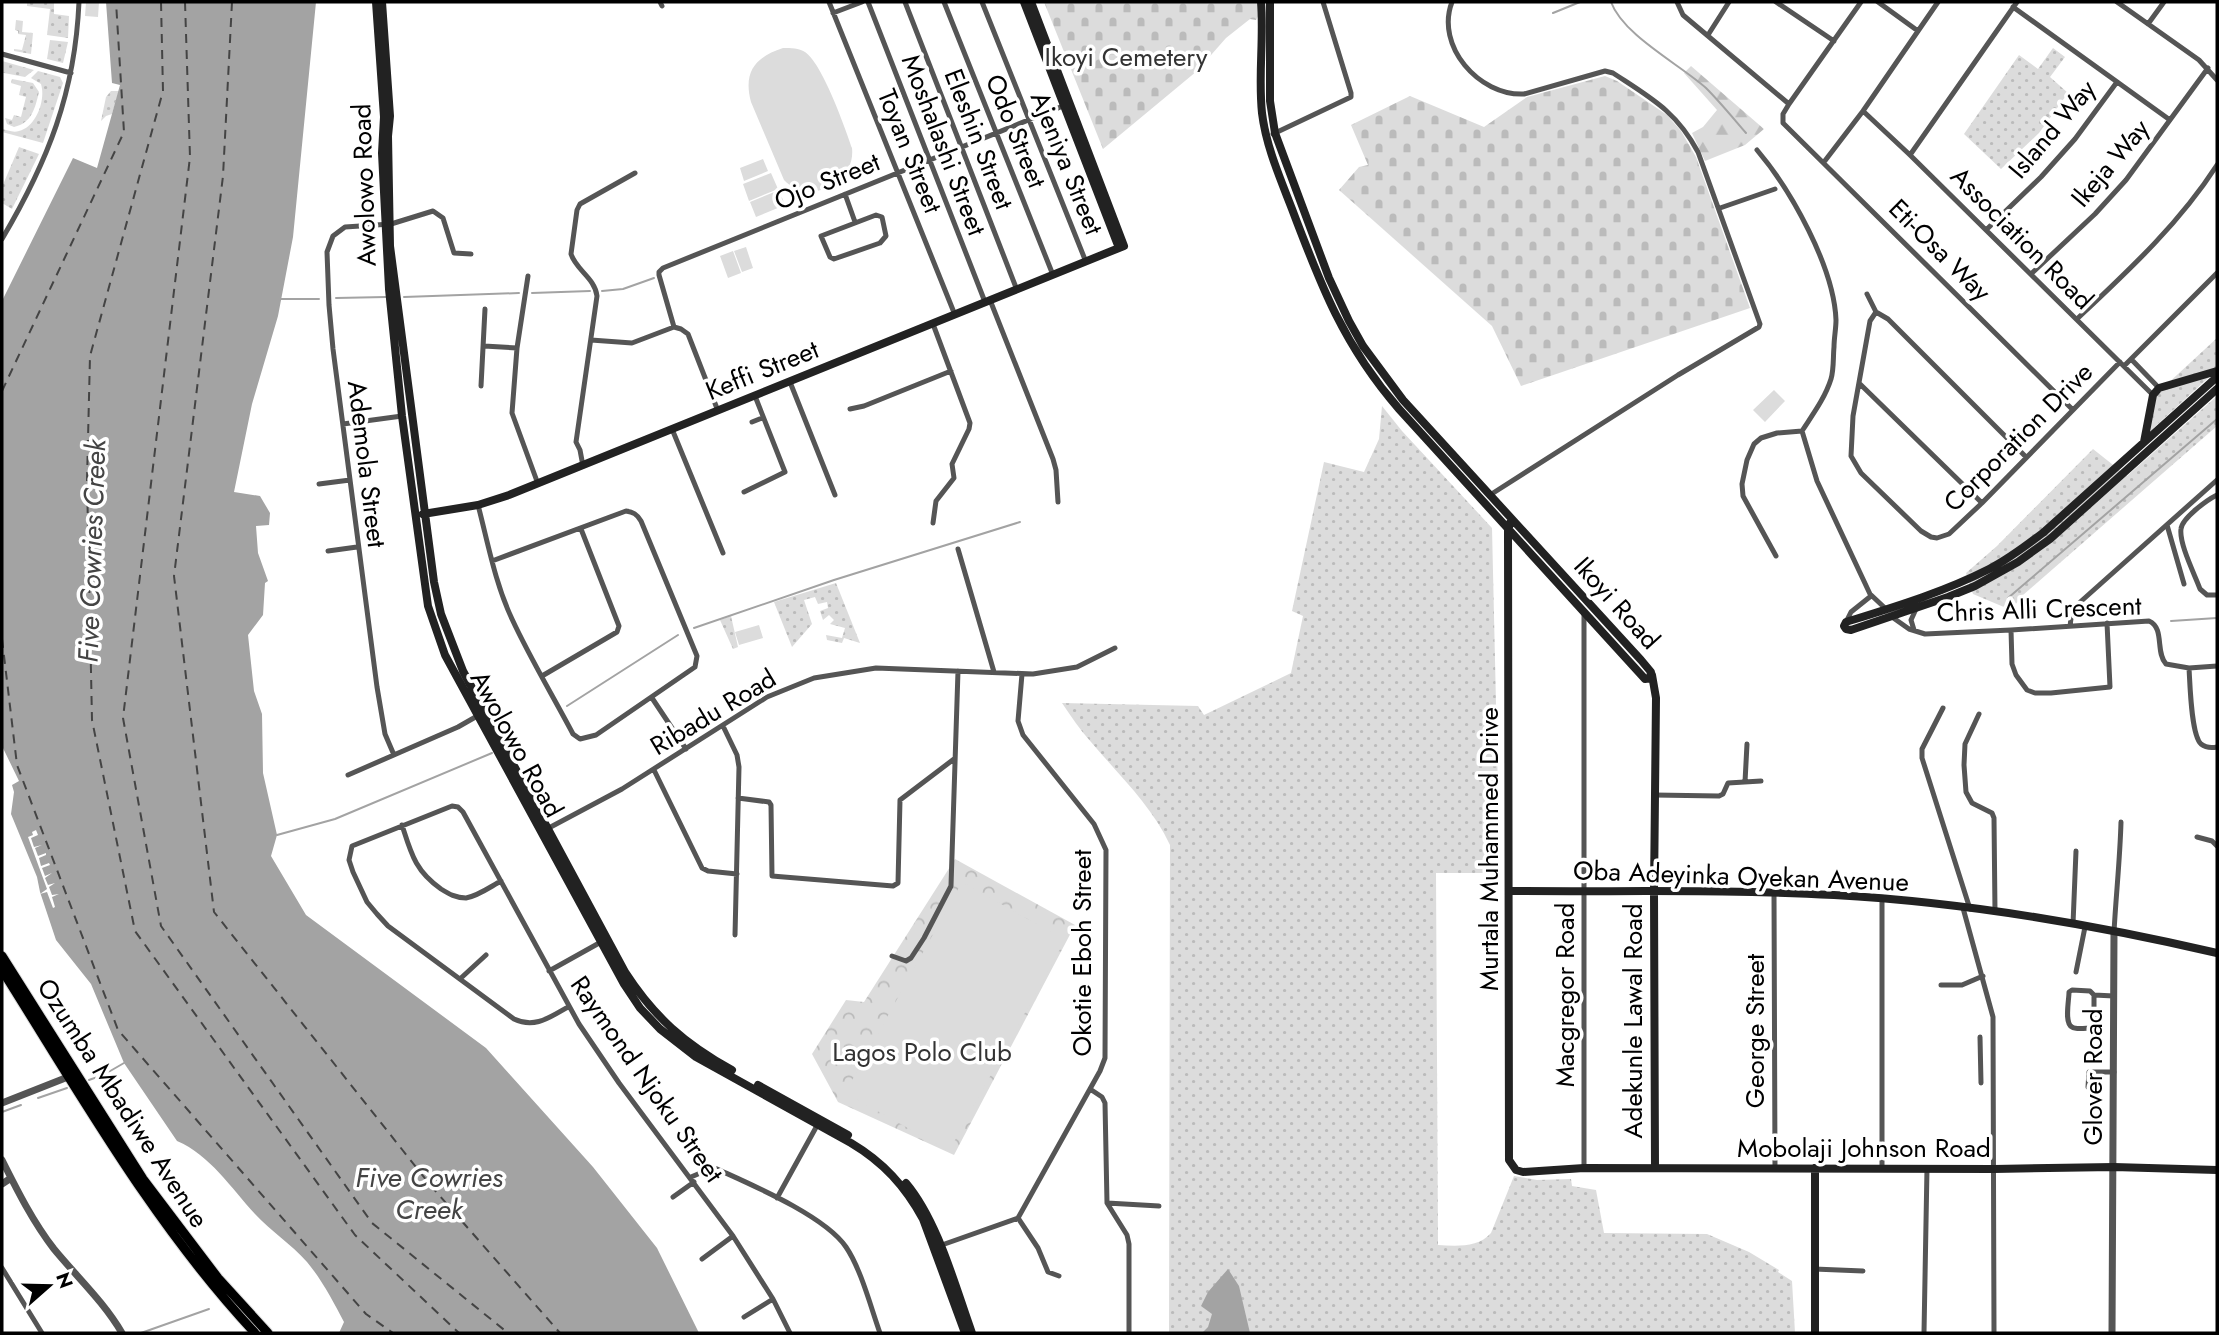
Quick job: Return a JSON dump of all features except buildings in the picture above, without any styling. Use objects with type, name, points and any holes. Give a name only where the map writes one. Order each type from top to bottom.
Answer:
[{"type":"highway","name":"Ozumba Mbadiwe Avenue","points":[[2,956],[152,1206],[174,1237],[252,1331]]},
{"type":"highway","name":"Ozumba Mbadiwe Avenue","points":[[2,970],[178,1228],[218,1278],[268,1333]]},
{"type":"main road","name":"Awolowo Road","points":[[376,2],[384,117],[382,153],[388,225]]},
{"type":"main road","name":"Awolowo Road","points":[[382,2],[390,116],[387,268],[407,415],[421,515],[441,614],[481,714],[604,940],[645,1000],[688,1043],[819,1122],[862,1144],[893,1168],[921,1204],[972,1333]]},
{"type":"main road","points":[[1024,2],[1119,248],[1125,246],[1031,2]]},
{"type":"main road","name":"Ikoyi Road","points":[[1261,2],[1262,113],[1349,321],[1403,400],[1486,499],[1508,531],[1648,676]]},
{"type":"main road","name":"Ikoyi Road","points":[[1270,2],[1271,134]]},
{"type":"main road","name":"Keffi Street","points":[[421,515],[478,505],[538,484],[1119,248]]},
{"type":"main road","points":[[2144,442],[2156,391],[2217,371]]},
{"type":"main road","points":[[2217,377],[2044,533],[2015,553],[1972,577],[1846,622],[1844,626],[1851,629],[1916,609],[1975,586],[2018,562],[2041,546],[2217,389]]},
{"type":"main road","name":"Ikoyi Road","points":[[1486,499],[1511,520],[1648,676]]},
{"type":"main road","name":"Murtala Muhammed Drive","points":[[1511,520],[1508,531],[1509,1160],[1512,1166]]},
{"type":"main road","points":[[1509,553],[1515,546],[1523,546]]},
{"type":"main road","name":"Adekunle Lawal Road","points":[[1648,676],[1656,691],[1655,1168]]},
{"type":"main road","name":"Oba Adeyinka Oyekan Avenue","points":[[1510,891],[1834,895],[1996,912],[2217,953]]},
{"type":"main road","name":"Mobolaji Johnson Road","points":[[1512,1166],[1523,1172],[1584,1168],[2113,1167],[2217,1170]]},
{"type":"main road","points":[[1815,1168],[1815,1333]]},
{"type":"main road","name":"Awolowo Road","points":[[937,1246],[965,1333]]},
{"type":"street","points":[[2,239],[22,205],[58,126],[71,74],[79,2]]},
{"type":"street","name":"Toyan Street","points":[[829,2],[955,315]]},
{"type":"street","points":[[834,13],[862,2]]},
{"type":"street","name":"Moshalashi Street","points":[[868,2],[928,160],[1053,459],[1058,502]]},
{"type":"street","name":"Eleshin Street","points":[[905,2],[1017,290]]},
{"type":"street","name":"Odo Street","points":[[944,2],[1053,275]]},
{"type":"street","name":"Ajeniya Street","points":[[982,2],[1086,262]]},
{"type":"street","points":[[1271,134],[1350,97],[1323,2]]},
{"type":"street","points":[[1452,2],[1447,26],[1454,48],[1474,74],[1498,91],[1511,95],[1524,94],[1605,71],[1613,73],[1670,111],[1699,152],[1760,321],[1759,327],[1678,375],[1486,499]]},
{"type":"street","points":[[1677,2],[1684,15],[1789,104],[1861,2]]},
{"type":"street","points":[[1708,35],[1729,2]]},
{"type":"street","points":[[1776,2],[1834,41]]},
{"type":"street","points":[[1878,2],[1918,31]]},
{"type":"street","points":[[1824,162],[1863,111],[1938,2]]},
{"type":"street","points":[[2118,2],[2208,68],[2217,80]]},
{"type":"street","points":[[2148,24],[2164,2]]},
{"type":"street","points":[[1910,155],[2015,5],[2170,120]]},
{"type":"street","points":[[2,54],[71,74]]},
{"type":"street","name":"Ikeja Way","points":[[2031,274],[2095,214],[2126,180],[2208,68]]},
{"type":"street","name":"Island Way","points":[[1986,230],[2066,150],[2117,82]]},
{"type":"street","name":"Eti-Osa Way","points":[[1789,104],[1783,118],[1786,127],[2072,409]]},
{"type":"street","name":"Ojo Street","points":[[674,327],[659,275],[663,268],[1063,106]]},
{"type":"street","name":"Association Road","points":[[1863,111],[2122,364],[2156,391]]},
{"type":"street","points":[[1757,150],[1780,179],[1807,229],[1829,277],[1835,311],[1832,376],[1822,400],[1802,430],[1761,438],[1754,444],[1747,460],[1742,484],[1743,496],[1776,556]]},
{"type":"street","points":[[2077,319],[2173,225],[2217,165]]},
{"type":"street","points":[[583,466],[576,442],[596,288],[571,254],[577,209],[580,204],[635,173]]},
{"type":"street","points":[[1720,208],[1775,189]]},
{"type":"street","points":[[845,194],[855,222]]},
{"type":"street","points":[[388,225],[437,212],[443,218],[454,253],[471,254]]},
{"type":"street","points":[[876,215],[882,217],[886,236],[880,243],[834,259],[830,257],[821,236],[855,222],[876,215]]},
{"type":"street","name":"Ademola Street","points":[[388,225],[345,227],[333,236],[327,252],[329,305],[358,547],[385,734],[394,755]]},
{"type":"street","name":"Corporation Drive","points":[[1860,384],[1853,416],[1852,456],[1855,464],[1921,531],[1931,537],[1942,537],[1949,534],[1982,503],[2072,409],[2131,359],[2217,273]]},
{"type":"street","points":[[528,276],[517,348],[512,413],[538,484]]},
{"type":"street","points":[[1867,294],[1876,312],[1888,319],[2026,457]]},
{"type":"street","points":[[481,386],[485,309]]},
{"type":"street","points":[[1876,312],[1870,321],[1860,384],[1982,503]]},
{"type":"street","points":[[933,324],[968,414],[969,429],[953,464],[954,478],[936,501],[933,523]]},
{"type":"street","points":[[591,340],[632,343],[674,327],[681,328],[688,334],[719,411]]},
{"type":"street","points":[[484,346],[517,348]]},
{"type":"street","points":[[2131,359],[2156,391]]},
{"type":"street","points":[[850,409],[864,406],[951,371]]},
{"type":"street","points":[[790,382],[835,495]]},
{"type":"street","points":[[744,492],[785,472],[755,396]]},
{"type":"street","points":[[343,424],[407,415]]},
{"type":"street","points":[[752,422],[762,418]]},
{"type":"street","points":[[672,429],[723,553]]},
{"type":"street","points":[[1802,430],[1817,481],[1871,597],[1886,609]]},
{"type":"street","points":[[319,484],[350,480]]},
{"type":"street","points":[[2070,626],[2073,611],[2078,604],[2217,480]]},
{"type":"street","points":[[2217,495],[2183,522],[2180,532],[2200,589],[2207,595],[2217,595]]},
{"type":"street","points":[[478,505],[492,561],[512,619],[573,734],[580,738],[596,736],[695,667],[697,656],[651,546],[637,515],[632,512],[626,511],[492,561]]},
{"type":"street","points":[[2167,525],[2184,584]]},
{"type":"street","points":[[542,676],[617,632],[619,626],[582,529]]},
{"type":"street","points":[[328,551],[358,547]]},
{"type":"street","points":[[958,549],[994,672]]},
{"type":"street","points":[[1846,622],[1852,612],[1871,597]]},
{"type":"street","name":"Chris Alli Crescent","points":[[1914,630],[1911,620],[1916,609]]},
{"type":"street","name":"Macgregor Road","points":[[1584,612],[1584,1168]]},
{"type":"street","name":"Chris Alli Crescent","points":[[1892,617],[1906,627],[1925,634],[2149,621],[2156,627],[2163,661],[2172,666],[2189,668]]},
{"type":"street","points":[[2011,630],[2012,664],[2022,684],[2035,693],[2051,693],[2110,687],[2107,623]]},
{"type":"street","name":"Ribadu Road","points":[[545,830],[654,770],[767,697],[798,684],[831,674],[876,667],[1022,674],[1061,671],[1077,667],[1115,648]]},
{"type":"street","points":[[2217,666],[2189,668],[2196,734],[2203,745],[2217,747]]},
{"type":"street","points":[[892,956],[909,960],[924,938],[951,886],[958,671]]},
{"type":"street","name":"Okotie Eboh Street","points":[[1018,1218],[1100,1070],[1106,1046],[1106,850],[1094,824],[1023,735],[1018,721],[1022,674]]},
{"type":"street","points":[[652,698],[687,749]]},
{"type":"street","points":[[1943,708],[1922,749],[1922,758],[1966,909],[1993,1017],[1994,1333]]},
{"type":"street","points":[[348,775],[458,727],[481,714]]},
{"type":"street","points":[[1979,714],[1965,744],[1966,792],[1972,803],[1992,813],[1994,818],[1996,912]]},
{"type":"street","points":[[723,726],[737,755],[739,767],[735,935]]},
{"type":"street","points":[[1745,782],[1747,744]]},
{"type":"street","points":[[738,798],[769,802],[771,805],[772,876],[893,886],[898,883],[900,800],[954,759]]},
{"type":"street","points":[[654,770],[702,868],[737,874]]},
{"type":"street","points":[[1654,795],[1719,796],[1723,794],[1728,783],[1761,781]]},
{"type":"street","name":"Raymond Njoku Street","points":[[402,825],[452,806],[463,811],[568,1007],[612,1073],[733,1236],[773,1299],[790,1333]]},
{"type":"street","name":"Glover Road","points":[[2112,1333],[2114,932],[2121,822]]},
{"type":"street","points":[[501,881],[474,896],[452,896],[421,873],[402,825],[352,846],[349,860],[367,902],[388,926],[514,1019],[523,1023],[537,1023],[568,1007]]},
{"type":"street","points":[[2197,837],[2212,841],[2217,846]]},
{"type":"street","points":[[2073,925],[2076,851]]},
{"type":"street","name":"George Street","points":[[1774,893],[1775,1168]]},
{"type":"street","points":[[1882,900],[1882,1168]]},
{"type":"street","points":[[2076,972],[2085,927]]},
{"type":"street","points":[[549,971],[604,940]]},
{"type":"street","points":[[461,978],[486,954]]},
{"type":"street","points":[[1941,985],[1962,985],[1983,976]]},
{"type":"street","points":[[2094,995],[2094,1025],[2091,1028],[2070,1026],[2069,992],[2084,990],[2094,995],[2114,996]]},
{"type":"street","points":[[1980,1037],[1980,1083]]},
{"type":"street","points":[[1980,1060],[1994,1060]]},
{"type":"street","points":[[2088,1087],[2089,1072],[2114,1072]]},
{"type":"street","points":[[2,1103],[72,1075]]},
{"type":"street","name":"Okotie Eboh Street","points":[[1090,1089],[1102,1097],[1105,1103],[1107,1203]]},
{"type":"street","points":[[777,1198],[819,1122]]},
{"type":"street","points":[[2,1160],[43,1233],[107,1310],[122,1333]]},
{"type":"street","points":[[673,1197],[693,1179],[712,1168],[777,1198],[825,1227],[842,1242],[854,1263],[880,1333]]},
{"type":"street","points":[[1924,1333],[1927,1168]]},
{"type":"street","points":[[2,1184],[11,1178]]},
{"type":"street","points":[[1107,1203],[1159,1206]]},
{"type":"street","points":[[1107,1203],[1129,1239],[1129,1333]]},
{"type":"street","points":[[937,1246],[1018,1218],[1038,1248],[1048,1272],[1059,1276]]},
{"type":"street","points":[[702,1259],[733,1236]]},
{"type":"street","points":[[2,1268],[42,1333]]},
{"type":"street","points":[[1814,1269],[1863,1271]]},
{"type":"street","points":[[744,1317],[773,1299]]},
{"type":"green space","points":[[27,2],[54,2],[54,14],[69,16],[68,38],[47,35],[50,9],[27,6]]},
{"type":"green space","points":[[86,2],[99,2],[98,17],[85,16]]},
{"type":"green space","name":"Ikoyi Cemetery","points":[[1044,2],[1266,2],[1256,20],[1250,19],[1226,38],[1197,71],[1103,149]]},
{"type":"green space","points":[[16,20],[23,21],[22,32],[33,33],[31,54],[14,51],[22,50],[26,35],[18,34],[15,30]]},
{"type":"green space","points":[[50,40],[68,42],[63,63],[47,59]]},
{"type":"green space","points":[[783,48],[800,50],[812,58],[832,96],[852,148],[851,161],[839,181],[817,191],[794,188],[784,180],[751,102],[749,82],[754,67],[765,56]]},
{"type":"green space","points":[[2053,48],[2065,57],[2050,77],[2068,93],[2039,133],[2001,169],[1964,134],[2019,55],[2038,69]]},
{"type":"green space","points":[[2,61],[34,70],[25,77],[4,73]]},
{"type":"green space","points":[[1691,66],[1764,129],[1745,145],[1705,161],[1692,133],[1703,127],[1717,110],[1684,73]]},
{"type":"green space","points":[[38,71],[60,77],[63,83],[43,143],[2,132],[2,129],[19,131],[35,119],[41,105],[42,90],[41,84],[31,78]]},
{"type":"green space","points":[[1605,76],[1617,81],[1667,115],[1681,131],[1696,157],[1750,308],[1521,386],[1492,326],[1339,190],[1359,167],[1368,165],[1351,125],[1410,96],[1484,127],[1527,97]]},
{"type":"green space","points":[[12,79],[33,83],[39,92],[29,118],[14,127],[7,124],[5,118],[12,120],[14,115],[21,117],[26,97],[19,95],[21,86],[11,83]]},
{"type":"green space","points":[[111,91],[119,91],[112,114],[101,121],[106,97]]},
{"type":"green space","points":[[19,147],[39,154],[12,209],[2,203],[2,187]]},
{"type":"green space","points":[[763,159],[768,171],[744,181],[740,168]]},
{"type":"green space","points":[[771,173],[778,189],[749,201],[743,184]]},
{"type":"green space","points":[[779,190],[785,205],[756,217],[750,202]]},
{"type":"green space","points":[[746,247],[753,268],[742,272],[734,251]]},
{"type":"green space","points":[[733,251],[741,273],[728,278],[720,256]]},
{"type":"green space","points":[[2217,338],[2217,370],[2148,433],[2152,398]]},
{"type":"green space","points":[[1774,390],[1785,401],[1765,422],[1753,410]]},
{"type":"green space","points":[[2217,396],[2217,426],[2023,595],[2011,610],[1973,594],[1966,573],[1997,546],[2093,449],[2127,476]]},
{"type":"green space","points":[[1382,406],[1492,528],[1499,836],[1494,836],[1495,873],[1436,873],[1438,1245],[1466,1245],[1486,1238],[1491,1233],[1514,1176],[1537,1180],[1571,1179],[1572,1186],[1596,1190],[1604,1233],[1707,1234],[1749,1252],[1779,1270],[1778,1272],[1792,1281],[1795,1333],[1169,1333],[1170,845],[1154,817],[1083,733],[1062,703],[1198,706],[1204,715],[1291,673],[1303,616],[1292,611],[1324,462],[1364,472],[1379,439]]},
{"type":"green space","points":[[836,583],[860,643],[844,638],[842,643],[827,640],[826,635],[842,638],[845,628],[830,624],[834,620],[829,615],[823,620],[820,611],[828,608],[827,602],[818,604],[815,597],[804,600],[812,624],[792,647],[774,602]]},
{"type":"green space","points":[[731,616],[738,647],[733,649],[720,620]]},
{"type":"green space","points":[[759,625],[763,638],[739,645],[735,632]]},
{"type":"green space","name":"Lagos Polo Club","points":[[955,859],[1075,925],[954,1155],[838,1102],[812,1054],[846,1000],[864,1002]]},
{"type":"green space","name":"Lagos Polo Club","points":[[962,882],[1065,940],[949,1151],[845,1093]]},
{"type":"water","name":"Five Cowries Creek","points":[[106,2],[316,2],[293,237],[278,316],[252,404],[234,492],[260,496],[270,513],[269,525],[256,526],[258,553],[268,581],[265,583],[263,615],[248,635],[254,691],[262,714],[263,773],[277,835],[271,856],[306,915],[486,1048],[593,1167],[657,1248],[699,1333],[339,1333],[344,1322],[307,1262],[255,1214],[210,1163],[177,1141],[124,1063],[91,984],[56,940],[37,877],[11,814],[14,792],[12,785],[19,781],[2,746],[2,301],[73,158],[97,168],[120,85],[112,83]]},
{"type":"water","points":[[1228,1269],[1239,1286],[1250,1333],[1202,1333],[1208,1327],[1212,1314],[1201,1306],[1208,1292]]},
{"type":"pier","points":[[36,830],[38,835],[31,838],[34,847],[42,845],[35,848],[38,856],[46,853],[39,858],[41,866],[49,863],[50,865],[42,868],[45,876],[52,873],[45,878],[48,885],[55,883],[49,887],[52,895],[59,894],[52,897],[53,908],[47,892],[40,894],[47,889],[28,837]]},
{"type":"waterway","points":[[1553,13],[1580,2]]},
{"type":"waterway","points":[[1611,2],[1627,26],[1706,88],[1746,133]]},
{"type":"waterway","points":[[602,291],[623,289],[654,278]]},
{"type":"waterway","points":[[532,293],[590,291]]},
{"type":"waterway","points":[[404,297],[519,293]]},
{"type":"waterway","points":[[336,298],[386,297]]},
{"type":"waterway","points":[[281,299],[319,299]]},
{"type":"waterway","points":[[2008,598],[2217,419]]},
{"type":"waterway","points":[[694,628],[834,580],[1020,522]]},
{"type":"waterway","points":[[2171,621],[2217,618]]},
{"type":"waterway","points":[[567,706],[678,635]]},
{"type":"waterway","points":[[277,835],[335,819],[492,753]]},
{"type":"waterway","points":[[89,1080],[124,1063]]},
{"type":"waterway","points":[[38,1098],[67,1088]]},
{"type":"waterway","points":[[2,1112],[21,1105]]},
{"type":"waterway","points":[[141,1333],[209,1309]]},
{"type":"ferry route","points":[[2,391],[124,132],[116,2]]},
{"type":"ferry route","points":[[161,2],[163,91],[90,356],[87,480],[92,720],[135,931],[355,1235],[459,1333]]},
{"type":"ferry route","points":[[185,2],[190,157],[123,718],[161,926],[372,1223],[508,1333]]},
{"type":"ferry route","points":[[232,2],[223,176],[174,576],[214,912],[431,1186],[560,1333]]},
{"type":"ferry route","points":[[2,639],[17,765],[118,1030],[366,1314],[393,1333]]}]
